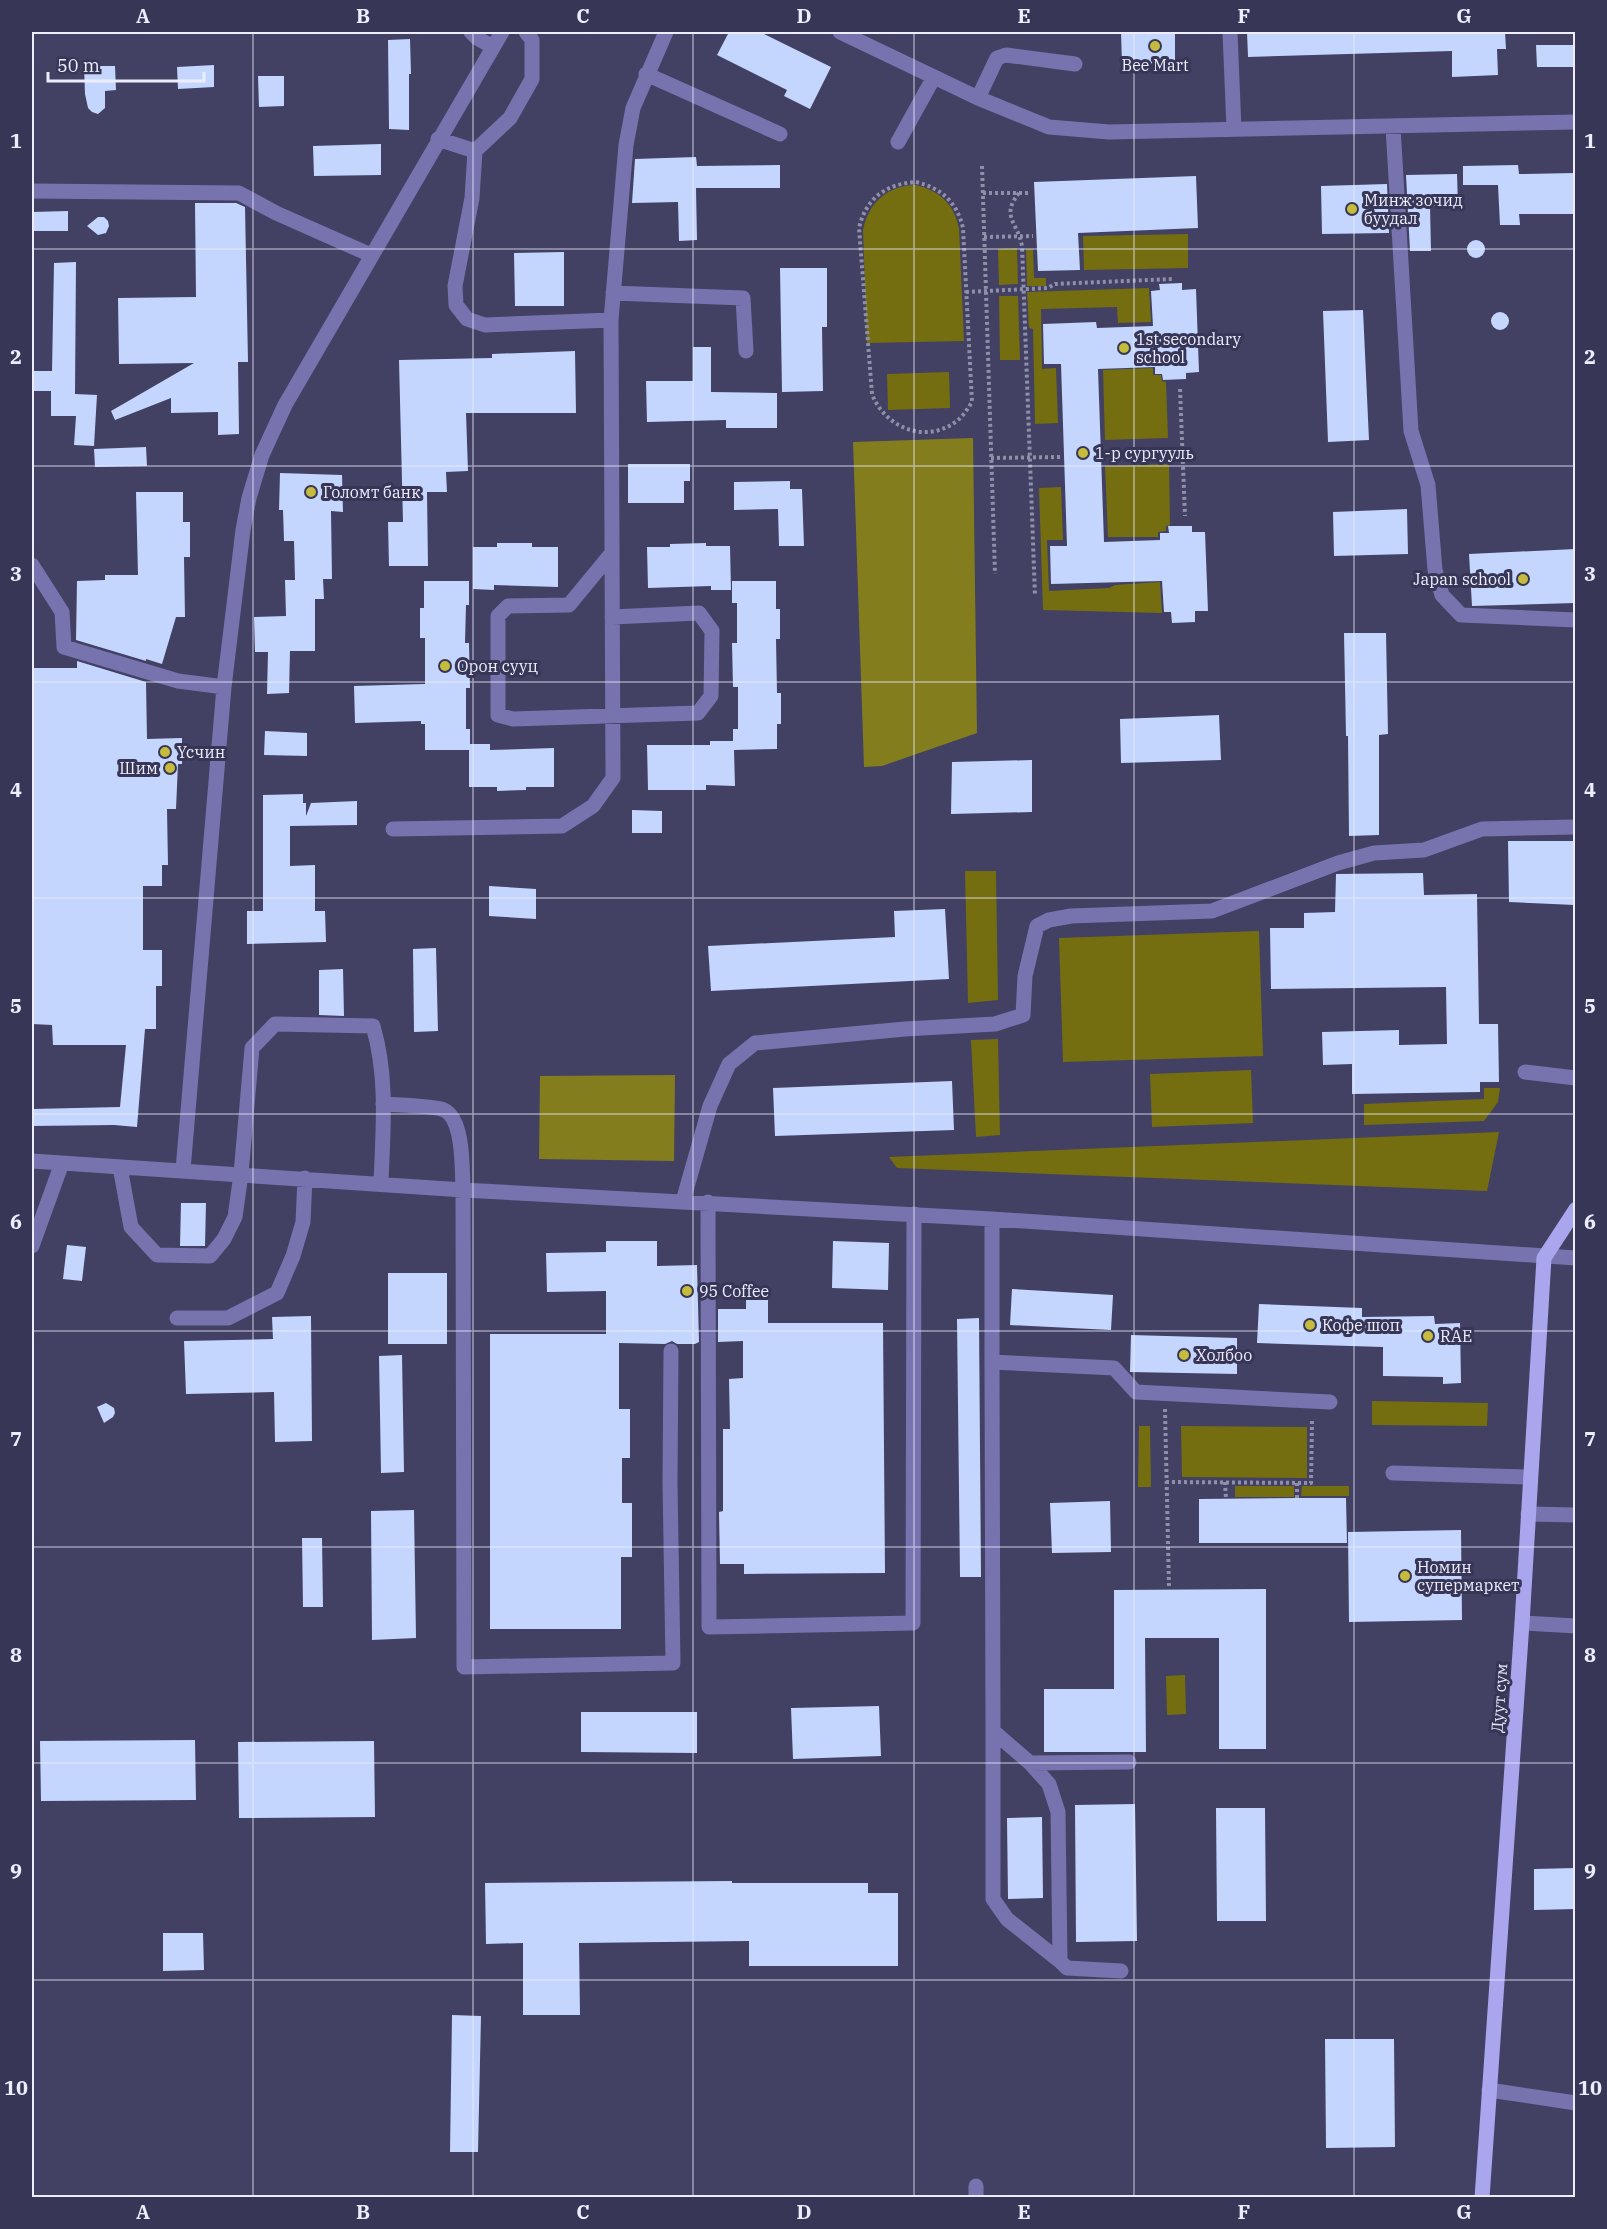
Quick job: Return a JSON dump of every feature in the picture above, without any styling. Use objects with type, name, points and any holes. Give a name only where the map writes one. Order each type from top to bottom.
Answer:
[{"type":"main road","name":"Дуут сум","points":[[1482,2198],[1522,1623],[1544,1258],[1575,1209]]},
{"type":"street","points":[[471,32],[492,47]]},
{"type":"street","points":[[183,1170],[224,687],[249,498],[262,455],[285,405],[502,32]]},
{"type":"street","points":[[526,32],[532,40],[531,79],[510,118],[475,151],[472,198],[455,286],[456,305],[467,319],[485,325],[611,320]]},
{"type":"street","points":[[393,829],[562,826],[593,806],[613,778],[611,320],[626,146],[633,108],[666,32]]},
{"type":"street","points":[[840,32],[978,98],[1049,127],[1066,130],[1109,132],[1575,122]]},
{"type":"street","points":[[1230,32],[1234,129]]},
{"type":"street","points":[[978,98],[997,58],[1006,55],[1075,64]]},
{"type":"street","points":[[646,74],[780,134]]},
{"type":"street","points":[[898,142],[934,77]]},
{"type":"street","points":[[1393,127],[1411,431],[1428,485],[1435,570],[1442,595],[1461,615],[1575,620]]},
{"type":"street","points":[[438,140],[475,151]]},
{"type":"street","points":[[32,191],[239,193],[276,213],[371,255]]},
{"type":"street","points":[[613,293],[743,298],[746,351]]},
{"type":"street","points":[[611,554],[569,605],[508,606],[498,616],[498,715],[513,719],[698,713],[711,696],[712,631],[699,613],[612,617]]},
{"type":"street","points":[[32,565],[62,612],[64,647],[178,681],[224,687]]},
{"type":"street","points":[[683,1201],[710,1106],[729,1064],[755,1043],[905,1029],[995,1024],[1023,1015],[1025,976],[1036,926],[1049,920],[1071,916],[1212,911],[1338,863],[1374,853],[1424,850],[1482,829],[1575,827]]},
{"type":"street","points":[[120,1167],[131,1227],[158,1255],[210,1256],[224,1239],[235,1217],[252,1048],[275,1024],[373,1026],[380,1052],[383,1104],[381,1183]]},
{"type":"street","points":[[1525,1072],[1575,1078]]},
{"type":"street","points":[[383,1104],[444,1109],[455,1120],[460,1138],[463,1190],[464,1667],[673,1663],[670,1482],[671,1351]]},
{"type":"street","points":[[32,1161],[463,1190],[914,1214],[1544,1258],[1575,1258]]},
{"type":"street","points":[[32,1246],[62,1163]]},
{"type":"street","points":[[177,1318],[228,1318],[277,1293],[303,1222],[305,1178]]},
{"type":"street","points":[[708,1202],[709,1627],[913,1623],[914,1214]]},
{"type":"street","points":[[992,1219],[993,1899],[1007,1919],[1067,1968],[1121,1971]]},
{"type":"street","points":[[992,1362],[1114,1368],[1136,1392],[1330,1402]]},
{"type":"street","points":[[1393,1473],[1530,1477]]},
{"type":"street","points":[[1528,1514],[1575,1515]]},
{"type":"street","points":[[1522,1623],[1575,1626]]},
{"type":"street","points":[[993,1731],[1030,1763],[1049,1784],[1058,1812],[1060,1961]]},
{"type":"street","points":[[1030,1763],[1130,1762]]},
{"type":"street","points":[[1489,2090],[1575,2103]]},
{"type":"path","points":[[982,166],[995,574]]},
{"type":"path","points":[[916,182],[932,186],[947,197],[955,206],[963,228],[966,292],[972,402],[963,415],[943,429],[921,432],[904,428],[885,416],[875,403],[872,394],[859,228],[868,205],[877,195],[886,188],[916,182]]},
{"type":"path","points":[[983,193],[1031,193]]},
{"type":"path","points":[[1019,193],[1010,203],[1010,218],[1020,237],[1035,596]]},
{"type":"path","points":[[984,237],[1033,237]]},
{"type":"path","points":[[966,292],[1048,288],[1055,284],[1172,279]]},
{"type":"path","points":[[1180,389],[1185,516]]},
{"type":"path","points":[[1106,454],[1182,450]]},
{"type":"path","points":[[991,458],[1062,457]]},
{"type":"path","points":[[1165,1394],[1169,1587]]},
{"type":"path","points":[[1166,1482],[1311,1483],[1312,1401]]},
{"type":"path","points":[[1225,1482],[1226,1499]]},
{"type":"path","points":[[1297,1483],[1297,1498]]},
{"type":"shaded area","points":[[916,185],[932,191],[945,200],[957,220],[964,341],[867,343],[863,230],[866,220],[875,204],[888,192]]},
{"type":"shaded area","points":[[1188,234],[1188,268],[1084,270],[1083,236]]},
{"type":"shaded area","points":[[1017,248],[1018,284],[999,285],[998,249]]},
{"type":"shaded area","points":[[1026,249],[1033,249],[1034,278],[1046,278],[1046,286],[1027,286]]},
{"type":"shaded area","points":[[1149,288],[1151,322],[1118,323],[1117,307],[1041,309],[1042,369],[1056,368],[1058,423],[1035,424],[1033,329],[1029,328],[1027,292]]},
{"type":"shaded area","points":[[999,296],[1018,296],[1020,360],[1000,360]]},
{"type":"shaded area","points":[[1153,368],[1153,375],[1161,375],[1162,381],[1166,382],[1168,438],[1105,440],[1103,370]]},
{"type":"shaded area","points":[[949,372],[950,408],[888,410],[887,374]]},
{"type":"shaded area","points":[[973,438],[977,733],[882,766],[864,767],[853,442]]},
{"type":"shaded area","points":[[1169,464],[1170,525],[1166,526],[1166,531],[1158,532],[1158,537],[1108,537],[1105,466]]},
{"type":"shaded area","points":[[1061,487],[1063,540],[1047,540],[1049,591],[1109,588],[1115,585],[1160,582],[1162,613],[1043,610],[1039,488]]},
{"type":"shaded area","points":[[965,871],[996,871],[998,1000],[968,1003]]},
{"type":"shaded area","points":[[1259,931],[1263,1056],[1063,1062],[1059,938]]},
{"type":"shaded area","points":[[998,1039],[1000,1135],[976,1137],[971,1040]]},
{"type":"shaded area","points":[[1251,1070],[1253,1123],[1152,1127],[1150,1074]]},
{"type":"shaded area","points":[[675,1075],[674,1161],[539,1159],[540,1076]]},
{"type":"shaded area","points":[[1484,1088],[1500,1088],[1498,1102],[1484,1121],[1364,1125],[1364,1104],[1484,1099]]},
{"type":"shaded area","points":[[1499,1132],[1487,1191],[897,1168],[889,1157]]},
{"type":"shaded area","points":[[1372,1401],[1488,1403],[1487,1426],[1372,1425]]},
{"type":"shaded area","points":[[1139,1426],[1150,1426],[1151,1487],[1138,1487]]},
{"type":"shaded area","points":[[1181,1426],[1307,1427],[1307,1478],[1182,1477]]},
{"type":"shaded area","points":[[1235,1486],[1294,1486],[1294,1497],[1235,1497]]},
{"type":"shaded area","points":[[1302,1486],[1349,1486],[1349,1496],[1301,1496]]},
{"type":"shaded area","points":[[1185,1675],[1186,1714],[1167,1715],[1166,1676]]},
{"type":"building","points":[[729,32],[760,32],[831,67],[810,109],[784,96],[787,90],[717,55]]},
{"type":"building","points":[[1121,32],[1175,32],[1175,63],[1122,64]]},
{"type":"building","points":[[1247,32],[1505,32],[1506,49],[1497,49],[1498,75],[1452,77],[1452,51],[1248,57]]},
{"type":"building","points":[[410,39],[409,130],[389,129],[388,40]]},
{"type":"building","points":[[1536,45],[1574,45],[1574,67],[1537,67]]},
{"type":"building","points":[[214,65],[214,87],[178,89],[177,67]]},
{"type":"building","points":[[84,66],[115,66],[116,90],[105,91],[105,108],[98,114],[88,108]]},
{"type":"building","points":[[258,76],[284,76],[284,106],[259,107]]},
{"type":"building","points":[[381,144],[381,175],[314,176],[313,146]]},
{"type":"building","points":[[696,157],[697,166],[780,165],[780,188],[696,188],[697,240],[679,241],[678,202],[632,203],[635,159]]},
{"type":"building","points":[[1518,165],[1519,174],[1575,173],[1575,214],[1519,214],[1520,225],[1500,225],[1498,185],[1463,185],[1463,166]]},
{"type":"building","points":[[1457,174],[1458,206],[1430,206],[1431,251],[1410,251],[1406,175]]},
{"type":"building","points":[[1196,176],[1198,228],[1078,233],[1080,270],[1038,271],[1034,182]]},
{"type":"building","name":"Минж зочид буудал","points":[[1387,184],[1389,233],[1322,234],[1321,186]]},
{"type":"building","points":[[195,203],[236,203],[245,207],[248,362],[238,362],[239,434],[218,435],[218,412],[171,413],[171,398],[115,420],[111,411],[194,363],[119,364],[118,298],[196,297]]},
{"type":"building","points":[[68,211],[68,231],[32,231],[32,212]]},
{"type":"building","points":[[98,217],[104,217],[109,226],[106,233],[98,235],[87,226]]},
{"type":"building","points":[[1476,240],[1482,243],[1485,249],[1482,255],[1476,258],[1470,255],[1467,249],[1470,243]]},
{"type":"building","points":[[564,252],[564,306],[515,306],[514,253]]},
{"type":"building","points":[[76,262],[75,394],[97,395],[94,446],[74,445],[76,416],[51,416],[51,391],[32,391],[32,371],[52,371],[54,263]]},
{"type":"building","points":[[780,268],[827,268],[827,327],[822,327],[823,391],[782,392]]},
{"type":"building","name":"1-р сургууль","points":[[1182,283],[1182,290],[1196,289],[1199,372],[1186,373],[1186,379],[1163,380],[1162,374],[1155,374],[1155,367],[1098,369],[1104,542],[1160,540],[1160,533],[1169,533],[1168,526],[1192,526],[1192,532],[1205,532],[1208,611],[1195,611],[1195,622],[1172,623],[1171,612],[1164,612],[1162,581],[1051,584],[1050,546],[1067,546],[1061,364],[1044,364],[1043,324],[1096,322],[1097,328],[1153,326],[1151,291],[1160,290],[1159,284]]},
{"type":"building","points":[[1363,310],[1369,440],[1328,442],[1323,311]]},
{"type":"building","points":[[1500,312],[1506,315],[1509,321],[1506,327],[1500,330],[1494,327],[1491,321],[1494,315]]},
{"type":"building","points":[[693,347],[711,347],[711,392],[777,393],[777,428],[726,428],[726,420],[647,422],[646,381],[693,381]]},
{"type":"building","points":[[575,351],[576,413],[466,413],[468,471],[446,472],[447,492],[427,492],[428,566],[389,566],[388,522],[403,522],[399,360],[492,358],[492,354]]},
{"type":"building","points":[[146,447],[147,466],[95,467],[94,449]]},
{"type":"building","points":[[628,464],[690,464],[690,481],[684,481],[684,503],[628,503]]},
{"type":"building","points":[[280,473],[342,475],[343,512],[331,511],[332,579],[323,579],[324,599],[315,599],[315,651],[290,651],[289,693],[267,694],[268,652],[255,652],[254,617],[286,616],[285,580],[295,580],[294,541],[284,541],[283,510],[279,510]]},
{"type":"building","points":[[790,481],[790,489],[802,489],[804,546],[779,546],[778,509],[734,510],[734,482]]},
{"type":"building","points":[[136,492],[183,492],[183,522],[190,522],[190,557],[184,557],[185,617],[176,617],[162,664],[76,640],[77,581],[105,580],[105,575],[138,575]]},
{"type":"building","points":[[1407,509],[1408,554],[1334,556],[1333,512]]},
{"type":"building","points":[[497,543],[532,543],[532,547],[558,547],[558,587],[494,585],[494,590],[473,589],[473,547],[497,547]]},
{"type":"building","points":[[706,543],[706,546],[730,546],[731,590],[711,590],[711,586],[648,588],[647,547]]},
{"type":"building","name":"Japan school","points":[[1575,549],[1575,603],[1472,606],[1469,554]]},
{"type":"building","points":[[424,581],[469,581],[465,643],[469,643],[470,688],[466,688],[466,729],[470,729],[470,744],[490,744],[490,750],[554,748],[554,787],[526,787],[526,790],[497,791],[497,787],[469,787],[469,750],[425,750],[425,724],[421,724],[421,721],[355,723],[354,686],[425,684],[425,638],[420,638],[420,608],[424,608]]},
{"type":"building","points":[[732,581],[776,581],[776,609],[780,609],[780,639],[776,639],[777,693],[781,693],[781,724],[777,724],[777,749],[734,750],[735,786],[706,785],[706,790],[648,790],[647,745],[710,745],[710,741],[733,741],[733,729],[738,729],[738,687],[733,687],[732,643],[737,643],[737,603],[732,603]]},
{"type":"building","points":[[1344,633],[1386,633],[1388,734],[1379,735],[1379,835],[1349,836]]},
{"type":"building","points":[[77,661],[146,682],[147,739],[182,738],[182,764],[178,764],[176,809],[167,809],[168,865],[162,865],[162,886],[143,886],[143,950],[162,950],[162,986],[156,986],[156,1029],[145,1029],[137,1127],[32,1126],[32,1109],[120,1107],[126,1045],[53,1045],[52,1025],[32,1024],[32,668],[77,668]]},
{"type":"building","points":[[1219,715],[1221,760],[1121,763],[1120,719]]},
{"type":"building","points":[[265,731],[307,733],[307,756],[264,755]]},
{"type":"building","points":[[1032,760],[1032,812],[951,814],[952,762]]},
{"type":"building","points":[[303,794],[306,816],[311,803],[357,801],[357,825],[290,826],[290,866],[315,865],[315,911],[325,911],[326,942],[247,944],[247,911],[263,911],[263,795]]},
{"type":"building","points":[[632,810],[662,811],[662,833],[632,833]]},
{"type":"building","points":[[1508,841],[1575,841],[1575,905],[1509,902]]},
{"type":"building","points":[[1423,873],[1424,895],[1477,894],[1479,1024],[1498,1024],[1499,1082],[1480,1082],[1480,1092],[1352,1094],[1352,1064],[1323,1065],[1322,1032],[1399,1030],[1399,1045],[1447,1044],[1446,987],[1271,989],[1270,928],[1304,928],[1304,913],[1335,912],[1336,874]]},
{"type":"building","points":[[489,886],[536,889],[536,919],[489,916]]},
{"type":"building","points":[[945,909],[949,979],[711,991],[708,946],[895,937],[894,911]]},
{"type":"building","points":[[436,948],[438,1031],[414,1032],[413,949]]},
{"type":"building","points":[[343,969],[344,1016],[319,1015],[319,970]]},
{"type":"building","points":[[952,1081],[954,1130],[775,1136],[773,1088]]},
{"type":"building","points":[[181,1203],[206,1203],[205,1246],[180,1246]]},
{"type":"building","points":[[606,1241],[657,1241],[657,1266],[697,1265],[699,1342],[695,1344],[677,1344],[672,1341],[665,1344],[619,1343],[619,1409],[630,1409],[630,1458],[622,1458],[622,1503],[632,1503],[632,1557],[621,1557],[621,1629],[490,1629],[490,1334],[606,1334],[606,1291],[547,1292],[546,1253],[606,1252]]},
{"type":"building","points":[[833,1241],[889,1243],[888,1290],[832,1288]]},
{"type":"building","points":[[67,1245],[86,1247],[82,1281],[63,1279]]},
{"type":"building","points":[[388,1273],[447,1273],[447,1344],[388,1344]]},
{"type":"building","points":[[1012,1289],[1113,1295],[1111,1330],[1010,1325]]},
{"type":"building","points":[[746,1300],[768,1300],[768,1323],[883,1323],[885,1573],[744,1574],[744,1564],[720,1564],[719,1512],[723,1511],[723,1429],[730,1429],[729,1379],[743,1378],[743,1341],[718,1342],[718,1309],[746,1309]]},
{"type":"building","points":[[1259,1304],[1362,1308],[1362,1317],[1434,1316],[1435,1324],[1460,1323],[1461,1383],[1443,1384],[1443,1377],[1383,1376],[1383,1347],[1257,1343]]},
{"type":"building","points":[[311,1316],[312,1441],[275,1442],[274,1392],[186,1394],[184,1341],[273,1339],[272,1317]]},
{"type":"building","points":[[979,1318],[981,1577],[960,1577],[957,1319]]},
{"type":"building","name":"Холбоо","points":[[1131,1335],[1237,1338],[1237,1374],[1130,1372]]},
{"type":"building","points":[[402,1355],[404,1472],[381,1473],[379,1356]]},
{"type":"building","points":[[106,1403],[114,1408],[115,1413],[104,1423],[97,1407]]},
{"type":"building","points":[[1346,1498],[1347,1543],[1199,1543],[1199,1499]]},
{"type":"building","points":[[1110,1501],[1111,1552],[1052,1553],[1050,1503]]},
{"type":"building","points":[[414,1510],[416,1638],[372,1640],[371,1511]]},
{"type":"building","name":"Номин супермаркет","points":[[1461,1530],[1462,1620],[1349,1622],[1348,1532]]},
{"type":"building","points":[[302,1538],[322,1538],[323,1607],[303,1607]]},
{"type":"building","points":[[1266,1589],[1266,1749],[1219,1749],[1219,1638],[1145,1638],[1146,1752],[1044,1752],[1044,1689],[1114,1689],[1114,1590]]},
{"type":"building","points":[[879,1706],[881,1756],[793,1759],[791,1708]]},
{"type":"building","points":[[581,1712],[697,1712],[697,1753],[581,1752]]},
{"type":"building","points":[[195,1740],[196,1800],[41,1801],[40,1741]]},
{"type":"building","points":[[374,1741],[375,1817],[239,1818],[238,1742]]},
{"type":"building","points":[[1135,1804],[1137,1941],[1076,1942],[1075,1805]]},
{"type":"building","points":[[1216,1808],[1265,1808],[1266,1921],[1217,1921]]},
{"type":"building","points":[[1042,1817],[1043,1898],[1008,1899],[1007,1818]]},
{"type":"building","points":[[1575,1868],[1575,1909],[1534,1910],[1534,1869]]},
{"type":"building","points":[[732,1881],[732,1883],[868,1883],[868,1893],[898,1893],[898,1966],[749,1966],[749,1941],[579,1943],[580,2015],[523,2015],[523,1943],[486,1944],[485,1883]]},
{"type":"building","points":[[163,1933],[203,1933],[204,1970],[163,1971]]},
{"type":"building","points":[[452,2015],[481,2016],[478,2152],[450,2152]]},
{"type":"building","points":[[1325,2039],[1394,2039],[1395,2147],[1326,2148]]},
{"type":"place","name":"Bee Mart","points":[[1155,46]]},
{"type":"place","name":"Минж зочид буудал","points":[[1352,209]]},
{"type":"place","name":"1st secondary school","points":[[1124,348]]},
{"type":"place","name":"1-р сургууль","points":[[1083,453]]},
{"type":"place","name":"Голомт банк","points":[[311,492]]},
{"type":"place","name":"Japan school","points":[[1523,579]]},
{"type":"place","name":"Орон сууц","points":[[445,666]]},
{"type":"place","name":"Үсчин","points":[[165,752]]},
{"type":"place","name":"Шим","points":[[170,768]]},
{"type":"place","name":"95 Coffee","points":[[687,1291]]},
{"type":"place","name":"Кофе шоп","points":[[1310,1325]]},
{"type":"place","name":"RAE","points":[[1428,1336]]},
{"type":"place","name":"Холбоо","points":[[1184,1355]]},
{"type":"place","name":"Номин супермаркет","points":[[1405,1576]]}]
